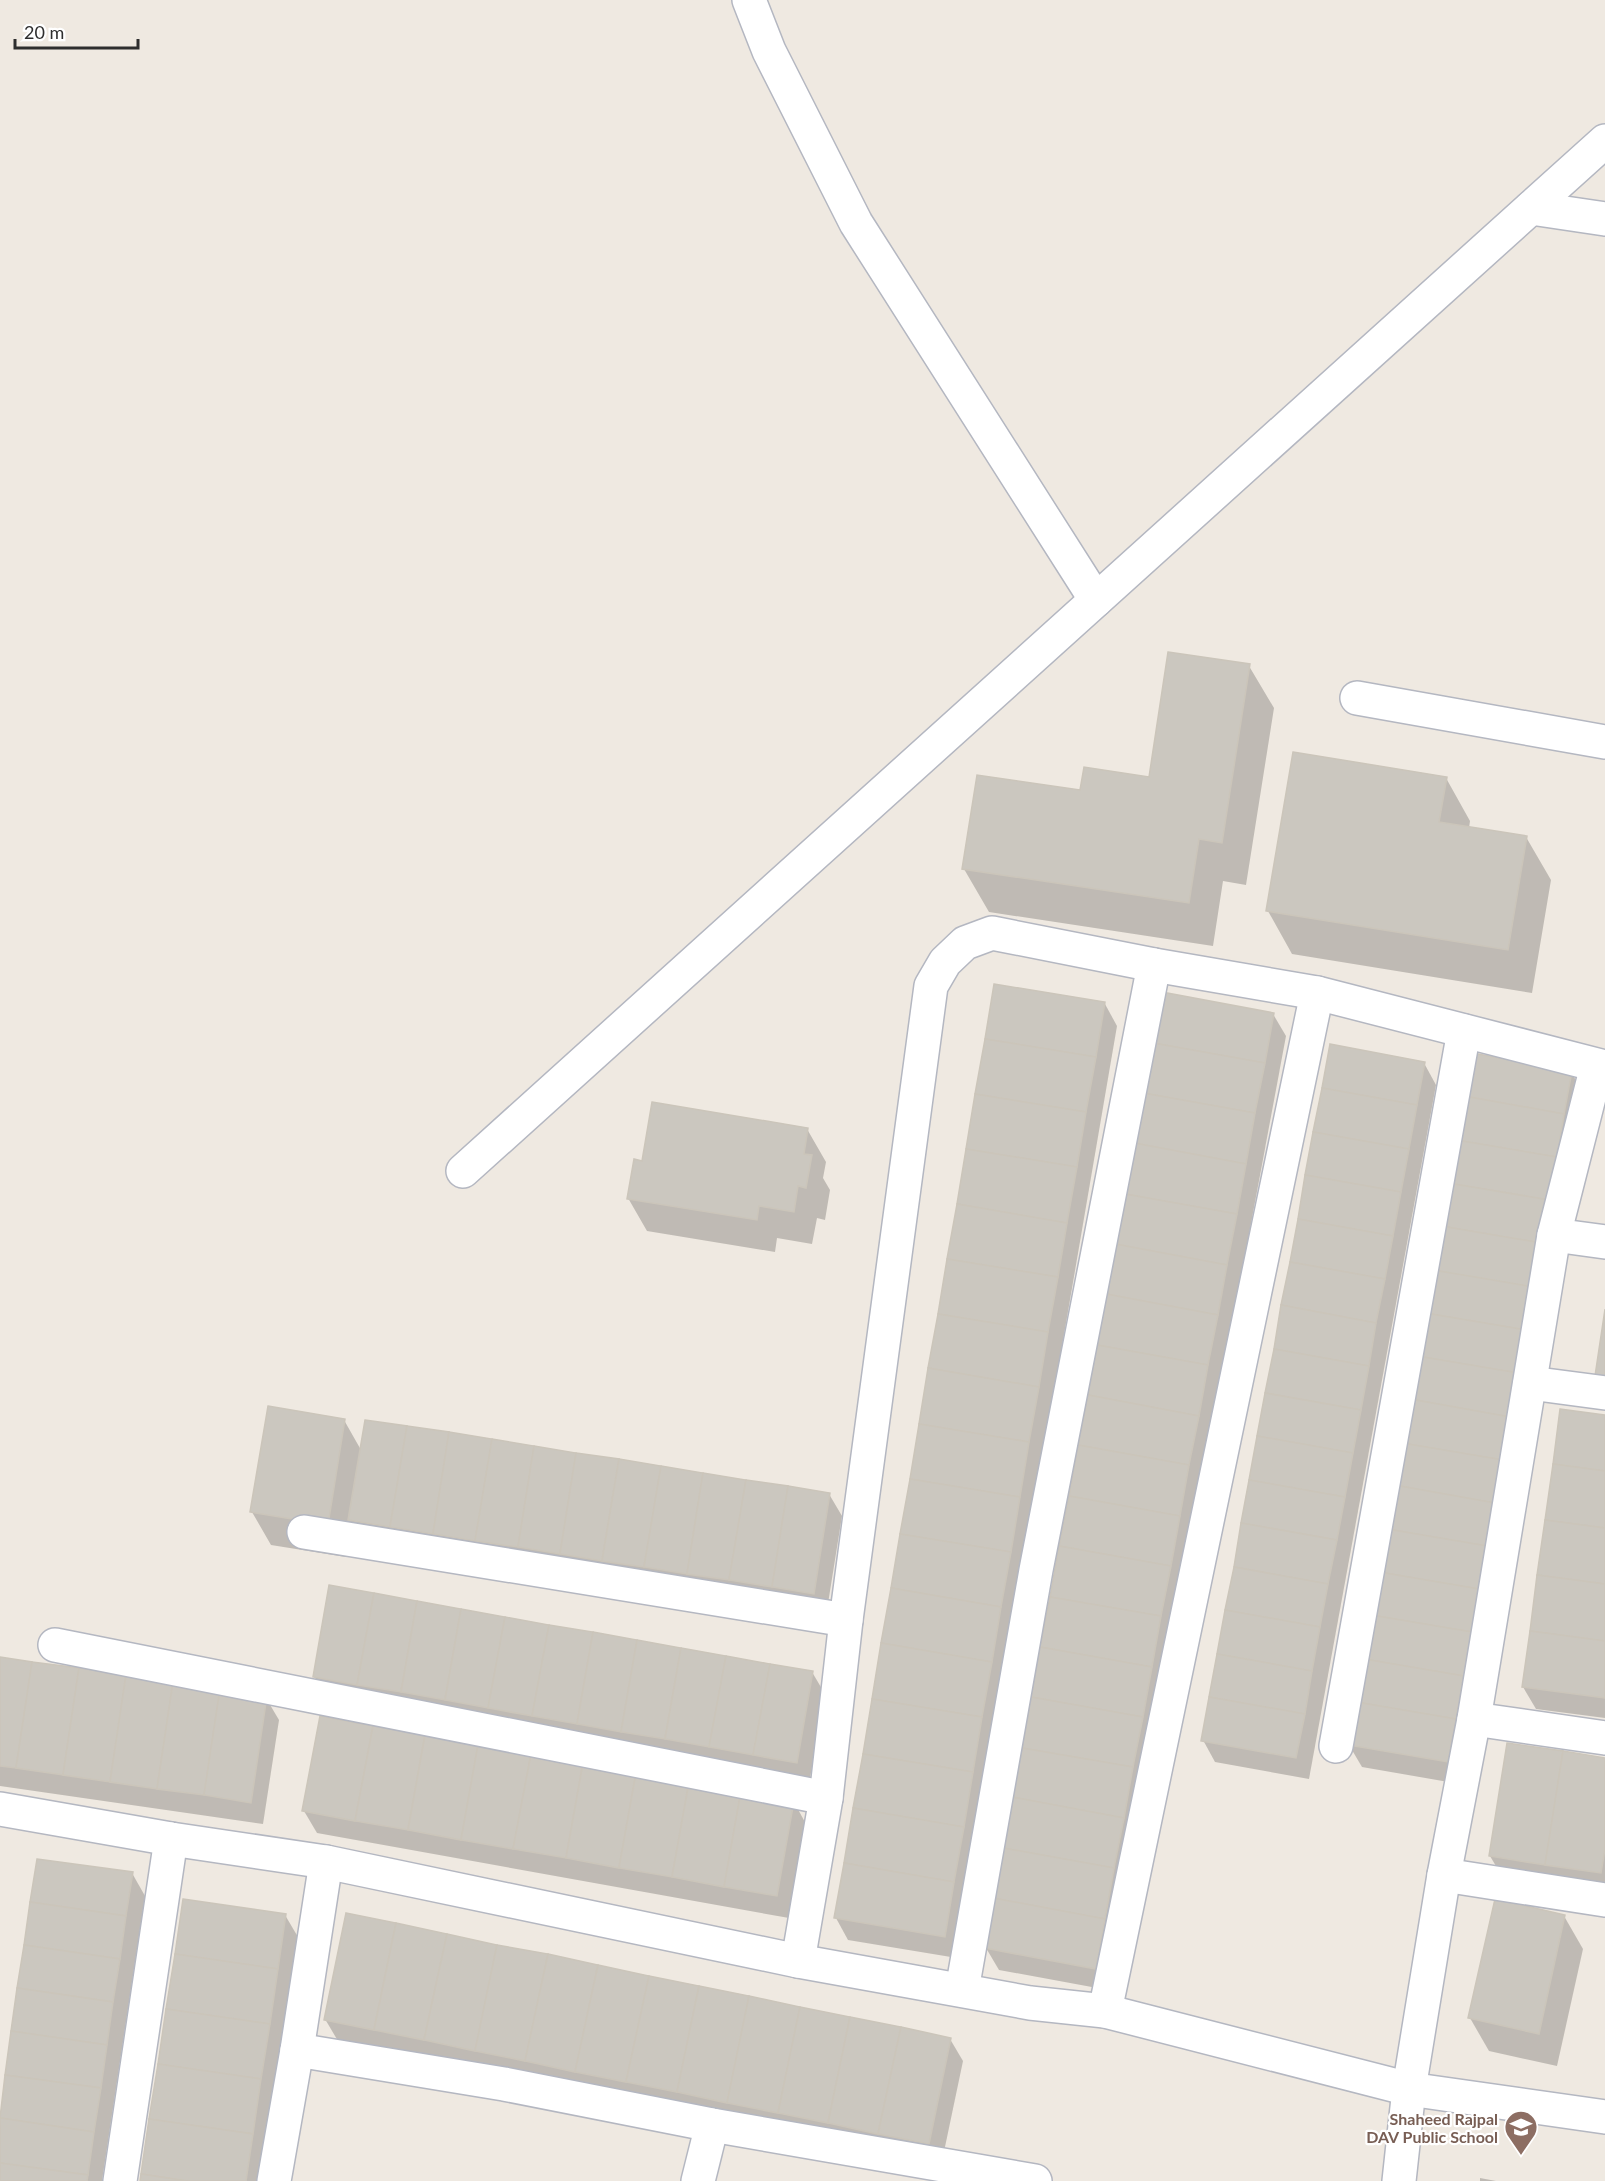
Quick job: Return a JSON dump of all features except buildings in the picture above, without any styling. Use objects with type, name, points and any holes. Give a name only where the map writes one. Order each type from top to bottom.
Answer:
[{"type":"street","points":[[749,0],[770,51],[856,224],[1096,600]]},
{"type":"street","points":[[463,1171],[1605,141]]},
{"type":"street","points":[[1531,208],[1605,219]]},
{"type":"street","points":[[1357,698],[1605,742]]},
{"type":"street","points":[[798,1961],[826,1798],[846,1620],[931,986],[945,963],[965,943],[992,933],[1154,965],[1317,993],[1601,1066],[1554,1235],[1474,1719],[1444,1875],[1409,2089],[1399,2181]]},
{"type":"street","points":[[962,1990],[1036,1570],[1154,965]]},
{"type":"street","points":[[1105,2011],[1317,993]]},
{"type":"street","points":[[1336,1746],[1464,1030]]},
{"type":"street","points":[[1554,1235],[1605,1242]]},
{"type":"street","points":[[1530,1383],[1605,1393]]},
{"type":"street","points":[[304,1532],[846,1620]]},
{"type":"street","points":[[55,1645],[826,1798]]},
{"type":"street","points":[[1474,1719],[1605,1738]]},
{"type":"street","points":[[0,1809],[171,1839],[326,1862],[798,1961],[1029,2002],[1105,2011],[1409,2089],[1605,2117]]},
{"type":"street","points":[[120,2181],[171,1839]]},
{"type":"street","points":[[274,2181],[326,1862]]},
{"type":"street","points":[[1444,1875],[1605,1900]]},
{"type":"street","points":[[297,2050],[504,2084],[712,2125],[927,2172],[1035,2181]]},
{"type":"street","points":[[698,2181],[712,2125]]},
{"type":"place","name":"Shaheed Rajpal DAV Public School","points":[[1521,2156]]}]
